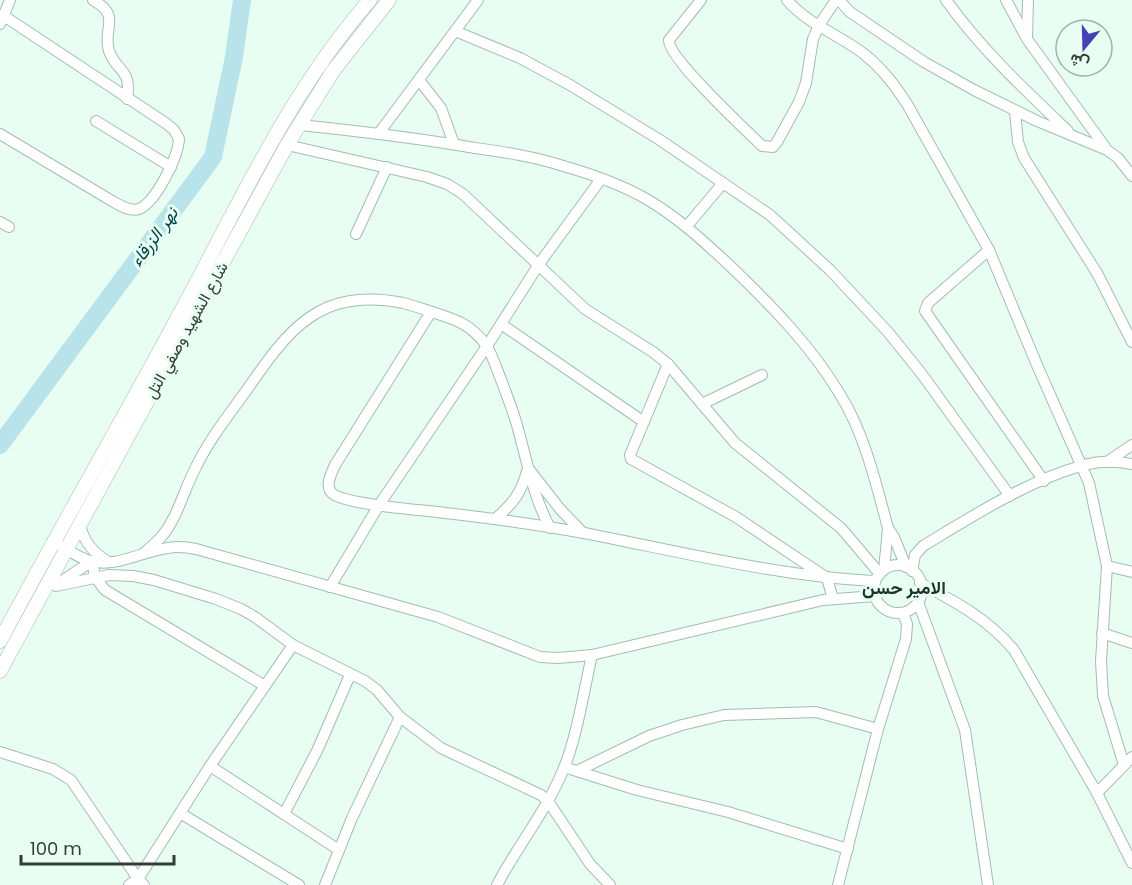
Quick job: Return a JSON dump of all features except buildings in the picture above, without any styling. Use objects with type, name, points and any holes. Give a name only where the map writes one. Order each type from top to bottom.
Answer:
[{"type":"main road","name":"شارع الشهيد وصفي التل","points":[[0,640],[284,122],[324,58],[370,0]]},
{"type":"main road","name":"شارع الشهيد وصفي التل","points":[[0,671],[287,145],[333,71],[389,0]]},
{"type":"street","points":[[0,134],[112,201],[131,209],[138,209],[144,205],[160,186],[171,167],[179,144],[178,135],[166,124],[2,20],[10,0]]},
{"type":"street","points":[[93,0],[106,8],[109,14],[109,50],[126,74],[129,88],[127,99]]},
{"type":"street","points":[[380,133],[478,0]]},
{"type":"street","points":[[700,0],[669,40],[670,48],[695,79],[762,146],[773,147],[799,102],[806,83],[813,39],[819,25],[837,0],[850,12],[924,62],[1015,111],[1107,150],[1118,158],[1132,176]]},
{"type":"street","points":[[787,0],[804,15],[864,54],[881,68],[907,104],[989,250],[1082,465],[1094,505],[1107,566],[1102,633],[1103,696],[1128,761],[1096,793]]},
{"type":"street","points":[[946,0],[1000,66],[1073,135]]},
{"type":"street","points":[[1006,0],[1026,39],[1107,150]]},
{"type":"street","points":[[1026,39],[1028,0]]},
{"type":"street","points":[[455,31],[520,58],[570,85],[660,140],[770,215],[798,239],[888,332],[921,373],[1010,496]]},
{"type":"street","points":[[419,80],[441,108],[454,144]]},
{"type":"street","points":[[1015,111],[1018,142],[1024,158],[1097,273],[1132,342]]},
{"type":"street","points":[[96,121],[171,167]]},
{"type":"street","points":[[300,125],[380,133],[539,159],[601,179],[645,198],[687,226],[779,314],[824,370],[842,396],[856,425],[888,528],[909,569],[921,583],[964,606],[984,620],[1001,634],[1014,650],[1131,859]]},
{"type":"street","points":[[287,145],[427,177],[454,188],[539,264],[585,309],[668,364],[735,443],[841,528],[880,575]]},
{"type":"street","points":[[356,234],[387,167]]},
{"type":"street","points":[[330,587],[379,505],[487,346],[539,264],[601,179]]},
{"type":"street","points":[[687,226],[723,183]]},
{"type":"street","points":[[989,250],[928,303],[925,311],[1044,481]]},
{"type":"street","points":[[140,556],[162,536],[171,523],[201,458],[255,377],[295,327],[320,310],[359,300],[393,302],[453,318],[478,335],[487,346],[516,422],[536,499],[550,528]]},
{"type":"street","points":[[431,312],[345,448],[329,481],[330,490],[337,496],[379,505],[495,519],[583,533],[700,558],[827,578],[880,575],[898,566],[909,569]]},
{"type":"street","points":[[501,324],[644,422]]},
{"type":"street","points":[[668,364],[630,455],[631,459],[736,517],[827,578],[833,599]]},
{"type":"street","points":[[702,404],[762,375]]},
{"type":"street","points":[[1105,463],[1132,445]]},
{"type":"street","points":[[909,569],[915,555],[923,546],[1010,496],[1082,465],[1119,462],[1132,464]]},
{"type":"street","points":[[495,519],[517,497],[528,468]]},
{"type":"street","points":[[528,468],[560,509],[583,533]]},
{"type":"street","points":[[80,525],[85,539],[93,550],[109,562]]},
{"type":"street","points":[[888,528],[875,596],[883,608],[903,612],[918,602],[921,583]]},
{"type":"street","points":[[53,540],[92,561],[109,562],[165,548],[185,547],[438,617],[540,657],[592,656],[833,599],[875,596]]},
{"type":"street","points":[[92,561],[95,577],[105,590],[264,686]]},
{"type":"street","points":[[38,601],[92,561]]},
{"type":"street","points":[[1107,566],[1132,572]]},
{"type":"street","points":[[56,586],[95,577],[117,575],[142,577],[216,599],[255,617],[293,645],[365,681],[377,690],[400,717],[441,748],[532,790],[548,801],[590,864],[610,885]]},
{"type":"street","points":[[918,602],[965,730],[988,885]]},
{"type":"street","points":[[837,885],[878,729],[906,639],[907,624],[903,612]]},
{"type":"street","points":[[1102,633],[1132,643]]},
{"type":"street","points":[[0,752],[54,769],[71,780],[137,883],[210,766],[293,645]]},
{"type":"street","points":[[497,885],[548,801],[564,767],[592,656]]},
{"type":"street","points":[[284,814],[317,751],[350,675]]},
{"type":"street","points":[[579,770],[649,736],[682,725],[724,716],[816,712],[878,729]]},
{"type":"street","points":[[326,885],[352,818],[400,717]]},
{"type":"street","points":[[210,766],[339,850]]},
{"type":"street","points":[[564,767],[637,790],[728,812],[848,849]]},
{"type":"street","points":[[180,813],[298,885]]},
{"type":"waterway","name":"نهر الزرقاء","points":[[0,445],[213,157],[234,57],[242,0]]},
{"type":"district","name":"الامير حسن","points":[[904,588]]}]
